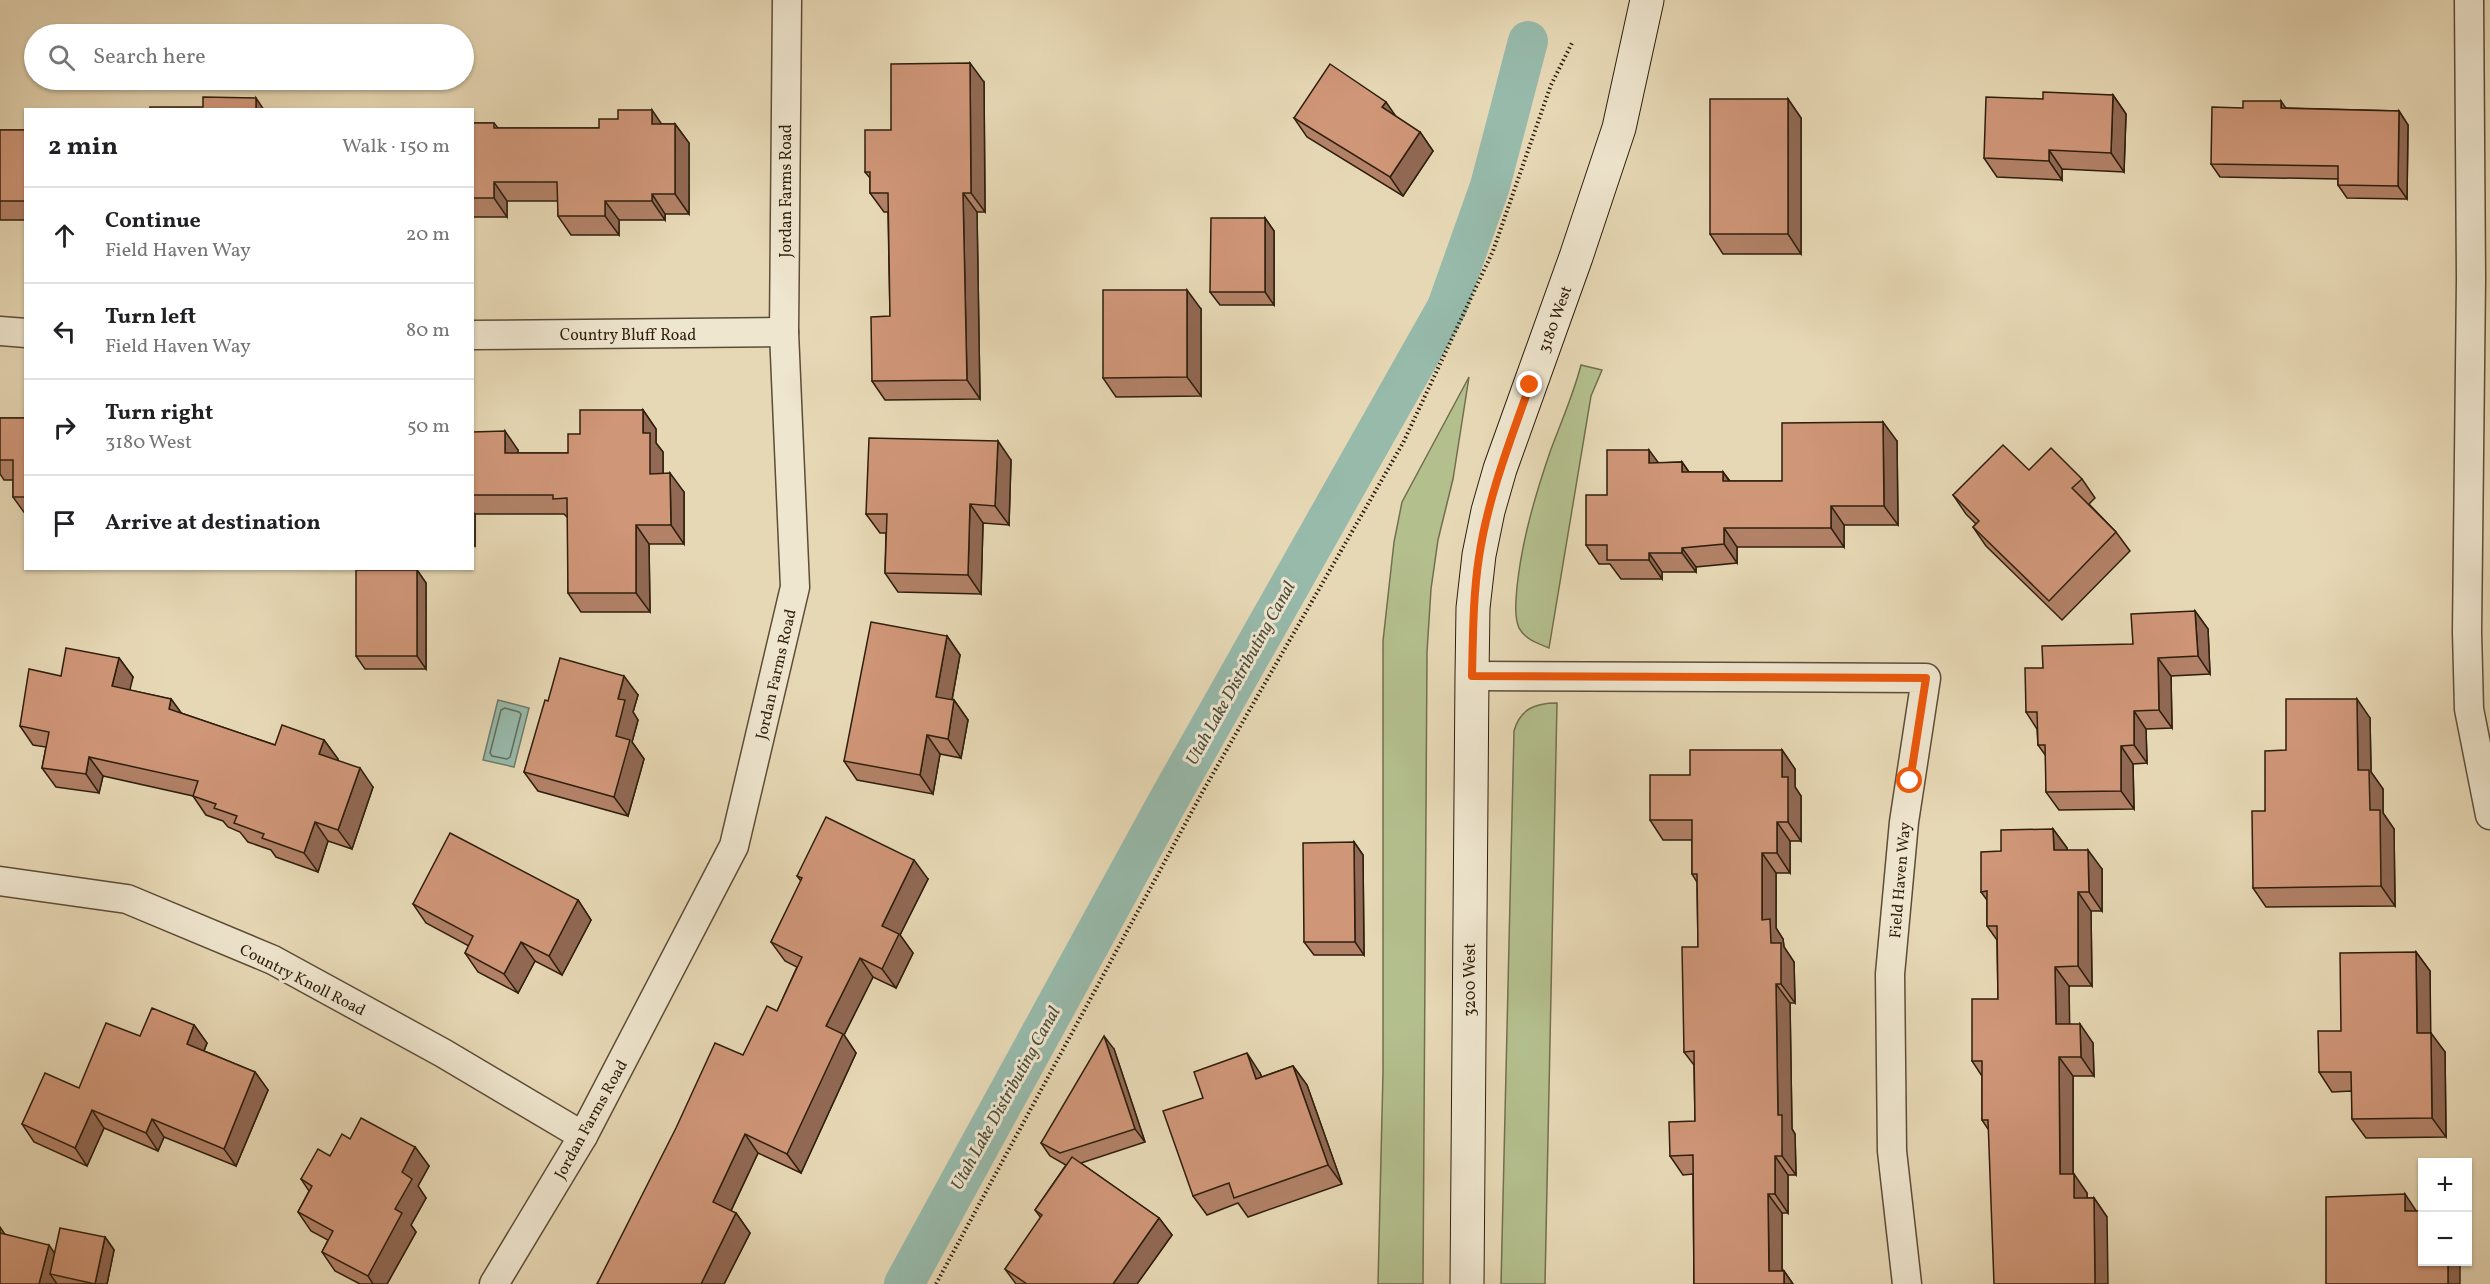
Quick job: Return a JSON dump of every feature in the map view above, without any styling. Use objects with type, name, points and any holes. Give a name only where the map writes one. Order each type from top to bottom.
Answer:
[{"type":"street","name":"Jordan Farms Road","points":[[494,1284],[583,1136],[734,846],[795,587],[784,332],[787,0]]},
{"type":"street","name":"3180 West","points":[[1472,676],[1473,608],[1479,555],[1488,511],[1500,469],[1576,257],[1619,128],[1647,0]]},
{"type":"street","points":[[2469,0],[2471,279],[2469,698],[2490,815]]},
{"type":"street","points":[[0,331],[24,333]]},
{"type":"street","name":"Country Bluff Road","points":[[474,335],[784,332]]},
{"type":"street","name":"3200 West","points":[[1467,1284],[1472,676]]},
{"type":"street","name":"Field Haven Way","points":[[1472,676],[1926,678],[1904,822],[1890,974],[1892,1151],[1907,1284]]},
{"type":"street","name":"Country Knoll Road","points":[[0,881],[128,898],[273,960],[443,1053],[583,1136]]},
{"type":"path","points":[[936,1284],[1203,791],[1403,443],[1493,251],[1551,85],[1573,41]]},
{"type":"green space","points":[[1581,365],[1602,370],[1591,396],[1549,648],[1528,638],[1519,628],[1516,613],[1517,587],[1522,552],[1534,502]]},
{"type":"green space","points":[[1469,377],[1453,479],[1438,540],[1431,589],[1427,652],[1423,1284],[1378,1284],[1383,1073],[1383,641],[1394,542],[1402,502]]},
{"type":"green space","points":[[1557,703],[1545,1284],[1501,1284],[1514,731],[1524,712],[1542,704]]},
{"type":"water","points":[[498,700],[529,708],[514,767],[483,760]]},
{"type":"building","points":[[970,63],[971,193],[963,193],[967,380],[872,381],[871,317],[890,316],[888,193],[870,193],[870,172],[865,172],[865,130],[891,130],[891,64]]},
{"type":"building","points":[[1330,64],[1386,102],[1382,107],[1420,132],[1390,177],[1294,118]]},
{"type":"building","points":[[2043,92],[2113,95],[2111,153],[2049,150],[2049,161],[1984,158],[1986,97],[2043,99]]},
{"type":"building","points":[[203,97],[256,98],[256,108],[150,108],[203,107]]},
{"type":"building","points":[[1710,99],[1788,99],[1788,234],[1710,234]]},
{"type":"building","points":[[2243,101],[2281,101],[2281,108],[2399,111],[2398,186],[2338,185],[2338,166],[2211,164],[2212,107],[2243,108]]},
{"type":"building","points":[[618,110],[652,110],[652,124],[675,124],[675,194],[652,194],[652,201],[605,201],[605,216],[558,216],[557,182],[494,182],[494,198],[474,198],[474,123],[494,123],[494,128],[599,128],[599,119],[618,119]]},
{"type":"building","points":[[0,130],[24,130],[24,201],[0,201]]},
{"type":"building","points":[[1211,218],[1265,218],[1265,292],[1210,292]]},
{"type":"building","points":[[1103,290],[1187,290],[1187,377],[1103,378]]},
{"type":"building","points":[[580,410],[643,410],[643,433],[650,433],[650,474],[670,473],[671,525],[636,525],[636,593],[568,593],[567,498],[553,499],[553,495],[474,495],[474,432],[505,431],[505,453],[568,453],[568,434],[580,434]]},
{"type":"building","points":[[0,418],[24,418],[24,497],[13,497],[13,460],[0,460]]},
{"type":"building","points":[[1883,422],[1884,506],[1831,506],[1831,528],[1724,528],[1724,544],[1682,548],[1682,553],[1649,553],[1649,560],[1607,560],[1607,545],[1586,545],[1586,495],[1607,495],[1607,450],[1649,450],[1649,463],[1682,462],[1682,472],[1723,472],[1723,481],[1782,481],[1782,423]]},
{"type":"building","points":[[869,438],[998,441],[995,506],[970,504],[968,575],[885,573],[887,514],[866,514]]},
{"type":"building","points":[[2003,445],[2029,470],[2051,448],[2082,479],[2072,488],[2116,532],[2049,601],[1973,527],[1979,521],[1953,495]]},
{"type":"building","points":[[356,570],[417,570],[417,656],[356,656]]},
{"type":"building","points":[[2195,611],[2198,656],[2158,658],[2159,710],[2134,711],[2134,745],[2121,746],[2121,791],[2046,792],[2045,745],[2038,745],[2037,712],[2026,712],[2025,668],[2043,668],[2042,646],[2133,644],[2131,614]]},
{"type":"building","points":[[871,622],[947,636],[936,697],[954,700],[948,739],[927,735],[920,775],[844,761]]},
{"type":"building","points":[[66,648],[119,658],[112,686],[171,699],[169,709],[275,745],[282,725],[324,740],[319,754],[360,768],[338,830],[315,822],[304,853],[262,838],[264,834],[234,823],[237,816],[214,808],[216,804],[193,796],[198,781],[89,757],[86,774],[42,768],[49,732],[20,726],[29,669],[61,676]]},
{"type":"building","points":[[560,658],[624,676],[618,699],[625,700],[616,736],[630,740],[614,797],[524,772]]},
{"type":"building","points":[[2286,699],[2357,699],[2358,770],[2369,770],[2370,810],[2380,810],[2381,886],[2253,888],[2252,811],[2265,811],[2265,751],[2286,750]]},
{"type":"building","points":[[1690,750],[1782,750],[1782,777],[1788,777],[1788,822],[1777,822],[1777,853],[1762,853],[1762,920],[1770,919],[1771,943],[1781,943],[1781,984],[1776,984],[1778,1115],[1782,1115],[1782,1156],[1775,1156],[1775,1194],[1768,1194],[1769,1271],[1784,1271],[1784,1284],[1694,1284],[1693,1155],[1670,1156],[1669,1122],[1695,1121],[1694,1051],[1684,1052],[1682,947],[1698,947],[1697,874],[1692,874],[1692,820],[1650,820],[1650,775],[1690,775]]},
{"type":"building","points":[[826,817],[914,860],[882,926],[899,934],[882,969],[860,958],[826,1026],[843,1034],[787,1154],[745,1134],[713,1202],[736,1213],[701,1284],[597,1284],[676,1128],[715,1043],[743,1055],[767,1006],[777,1011],[802,957],[771,942],[802,878],[797,876]]},
{"type":"building","points":[[2053,829],[2054,850],[2088,850],[2089,892],[2078,892],[2078,966],[2055,967],[2056,1024],[2080,1024],[2081,1057],[2059,1057],[2060,1174],[2074,1174],[2074,1198],[2094,1198],[2095,1284],[1994,1284],[1988,1120],[1982,1120],[1982,1061],[1972,1061],[1972,999],[1998,999],[1997,926],[1987,926],[1987,891],[1981,892],[1981,852],[2001,851],[2001,830]]},
{"type":"building","points":[[450,833],[578,900],[549,956],[521,942],[504,974],[465,953],[473,936],[413,904]]},
{"type":"building","points":[[1354,842],[1355,942],[1304,942],[1303,843]]},
{"type":"building","points":[[2416,952],[2417,1033],[2431,1033],[2432,1118],[2352,1119],[2351,1072],[2319,1072],[2318,1031],[2341,1031],[2340,953]]},
{"type":"building","points":[[152,1008],[194,1025],[187,1044],[255,1072],[224,1149],[152,1119],[146,1133],[92,1110],[75,1148],[22,1124],[45,1073],[79,1088],[106,1023],[140,1036]]},
{"type":"building","points":[[1104,1036],[1135,1129],[1060,1153],[1041,1143]]},
{"type":"building","points":[[1247,1053],[1256,1079],[1293,1066],[1328,1165],[1234,1198],[1229,1183],[1193,1196],[1163,1111],[1203,1098],[1194,1072]]},
{"type":"building","points":[[361,1118],[415,1147],[402,1172],[412,1179],[395,1209],[402,1213],[368,1276],[322,1252],[333,1231],[298,1212],[312,1186],[301,1179],[318,1149],[330,1156],[342,1134],[350,1139]]},
{"type":"building","points":[[1072,1157],[1159,1218],[1113,1284],[1027,1284],[1005,1269],[1042,1215],[1035,1210]]},
{"type":"building","points":[[2405,1194],[2405,1211],[2418,1211],[2418,1266],[2448,1266],[2448,1284],[2326,1284],[2326,1197]]},
{"type":"building","points":[[60,1228],[105,1237],[95,1284],[50,1274]]},
{"type":"building","points":[[0,1233],[49,1245],[39,1284],[0,1284]]},
{"type":"waterway","name":"Utah Lake Distributing Canal","points":[[904,1284],[1163,810],[1447,307],[1490,186],[1528,41]]},
{"type":"route","points":[[1530,385],[1500,469],[1479,555],[1473,608],[1472,676],[1926,678],[1910,781]]}]
